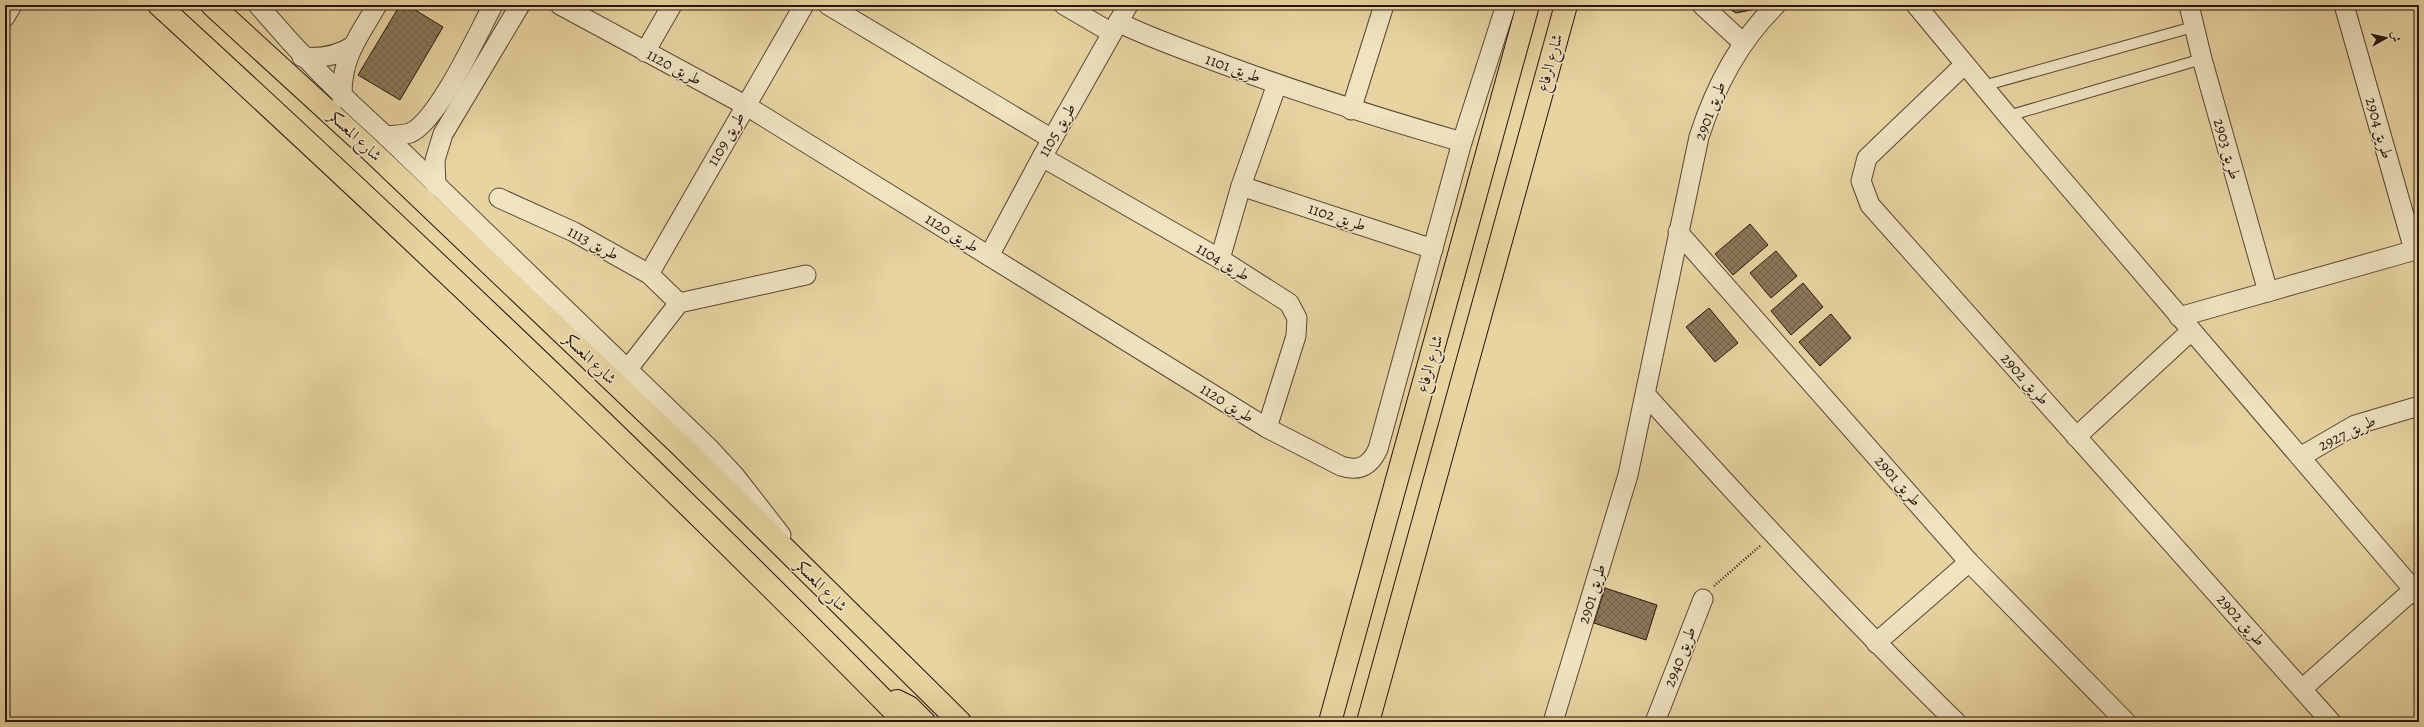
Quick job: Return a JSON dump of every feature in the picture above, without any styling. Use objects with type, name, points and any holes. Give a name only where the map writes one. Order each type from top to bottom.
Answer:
[{"type":"main road","points":[[159,5],[381,209],[906,722]]},
{"type":"main road","name":"شارع المعسكر","points":[[212,5],[365,145],[633,400],[814,580],[960,722]]},
{"type":"main road","name":"شارع الرفاع","points":[[1330,722],[1528,5]]},
{"type":"main road","name":"شارع الرفاع","points":[[1368,722],[1566,5]]},
{"type":"main road","points":[[871,687],[909,707],[924,722]]},
{"type":"street","points":[[5,17],[12,5]]},
{"type":"street","points":[[258,5],[302,57],[342,98],[386,136],[436,186],[708,447],[735,476],[814,580]]},
{"type":"street","points":[[342,98],[344,65],[353,46],[377,5]]},
{"type":"street","points":[[386,136],[411,132],[427,120],[442,98],[493,5]]},
{"type":"street","points":[[436,186],[435,160],[443,134],[520,5]]},
{"type":"street","name":"طريق 1120","points":[[560,5],[745,105],[1267,428],[1340,466],[1352,469],[1364,467],[1373,460],[1378,449],[1433,249]]},
{"type":"street","points":[[645,52],[672,5]]},
{"type":"street","name":"طريق 1109","points":[[649,274],[804,5]]},
{"type":"street","points":[[828,5],[1052,139]]},
{"type":"street","name":"طريق 1101","points":[[1064,5],[1115,27],[1142,34],[1351,110],[1462,142]]},
{"type":"street","name":"طريق 1105","points":[[989,256],[1042,157],[1128,5]]},
{"type":"street","points":[[1351,110],[1384,5]]},
{"type":"street","points":[[1433,249],[1462,142],[1506,5]]},
{"type":"street","points":[[1702,5],[1742,42]]},
{"type":"street","name":"طريق 2901","points":[[1553,722],[1628,475],[1699,137],[1709,107],[1742,42],[1776,5]]},
{"type":"street","points":[[1916,5],[1964,65],[2416,593],[2302,689]]},
{"type":"street","name":"طريق 2903","points":[[2189,5],[2193,27],[2268,292]]},
{"type":"street","name":"طريق 2904","points":[[2344,5],[2416,250]]},
{"type":"street","points":[[302,57],[313,58],[334,56],[353,46]]},
{"type":"street","name":"طريق 2902","points":[[1964,65],[1867,158],[1862,181],[1870,205],[2330,722]]},
{"type":"street","points":[[1220,259],[1241,186],[1277,84]]},
{"type":"street","name":"طريق 1104","points":[[1042,157],[1220,259],[1289,303],[1297,318],[1296,336],[1267,428]]},
{"type":"street","name":"طريق 1102","points":[[1241,186],[1433,249]]},
{"type":"street","name":"طريق 1113","points":[[498,198],[574,232],[649,274],[679,303]]},
{"type":"street","name":"طريق 2901","points":[[1678,232],[1969,562],[2126,722]]},
{"type":"street","points":[[2179,317],[2416,250]]},
{"type":"street","points":[[627,370],[679,303],[806,275]]},
{"type":"street","points":[[2076,437],[2192,331]]},
{"type":"street","points":[[1646,395],[1773,535],[1876,643],[1956,722]]},
{"type":"street","name":"طريق 2927","points":[[2300,457],[2355,425],[2419,406]]},
{"type":"street","points":[[1876,643],[1969,562]]},
{"type":"street","name":"طريق 2940","points":[[1661,720],[1703,599]]},
{"type":"lane","points":[[1983,86],[2193,27]]},
{"type":"lane","points":[[2008,116],[2202,59]]},
{"type":"path","points":[[1703,599],[1710,590],[1773,535]]},
{"type":"building","points":[[400,5],[407,5],[443,27],[400,100],[358,75]]},
{"type":"building","points":[[1723,5],[1759,5],[1756,9],[1736,13]]},
{"type":"building","points":[[1750,224],[1768,245],[1733,275],[1715,254]]},
{"type":"building","points":[[1776,251],[1797,276],[1771,298],[1750,273]]},
{"type":"building","points":[[1803,283],[1823,307],[1791,335],[1771,311]]},
{"type":"building","points":[[1709,308],[1738,343],[1715,362],[1686,327]]},
{"type":"building","points":[[1831,314],[1851,338],[1820,366],[1799,342]]},
{"type":"building","points":[[1605,588],[1657,605],[1646,640],[1594,623]]}]
